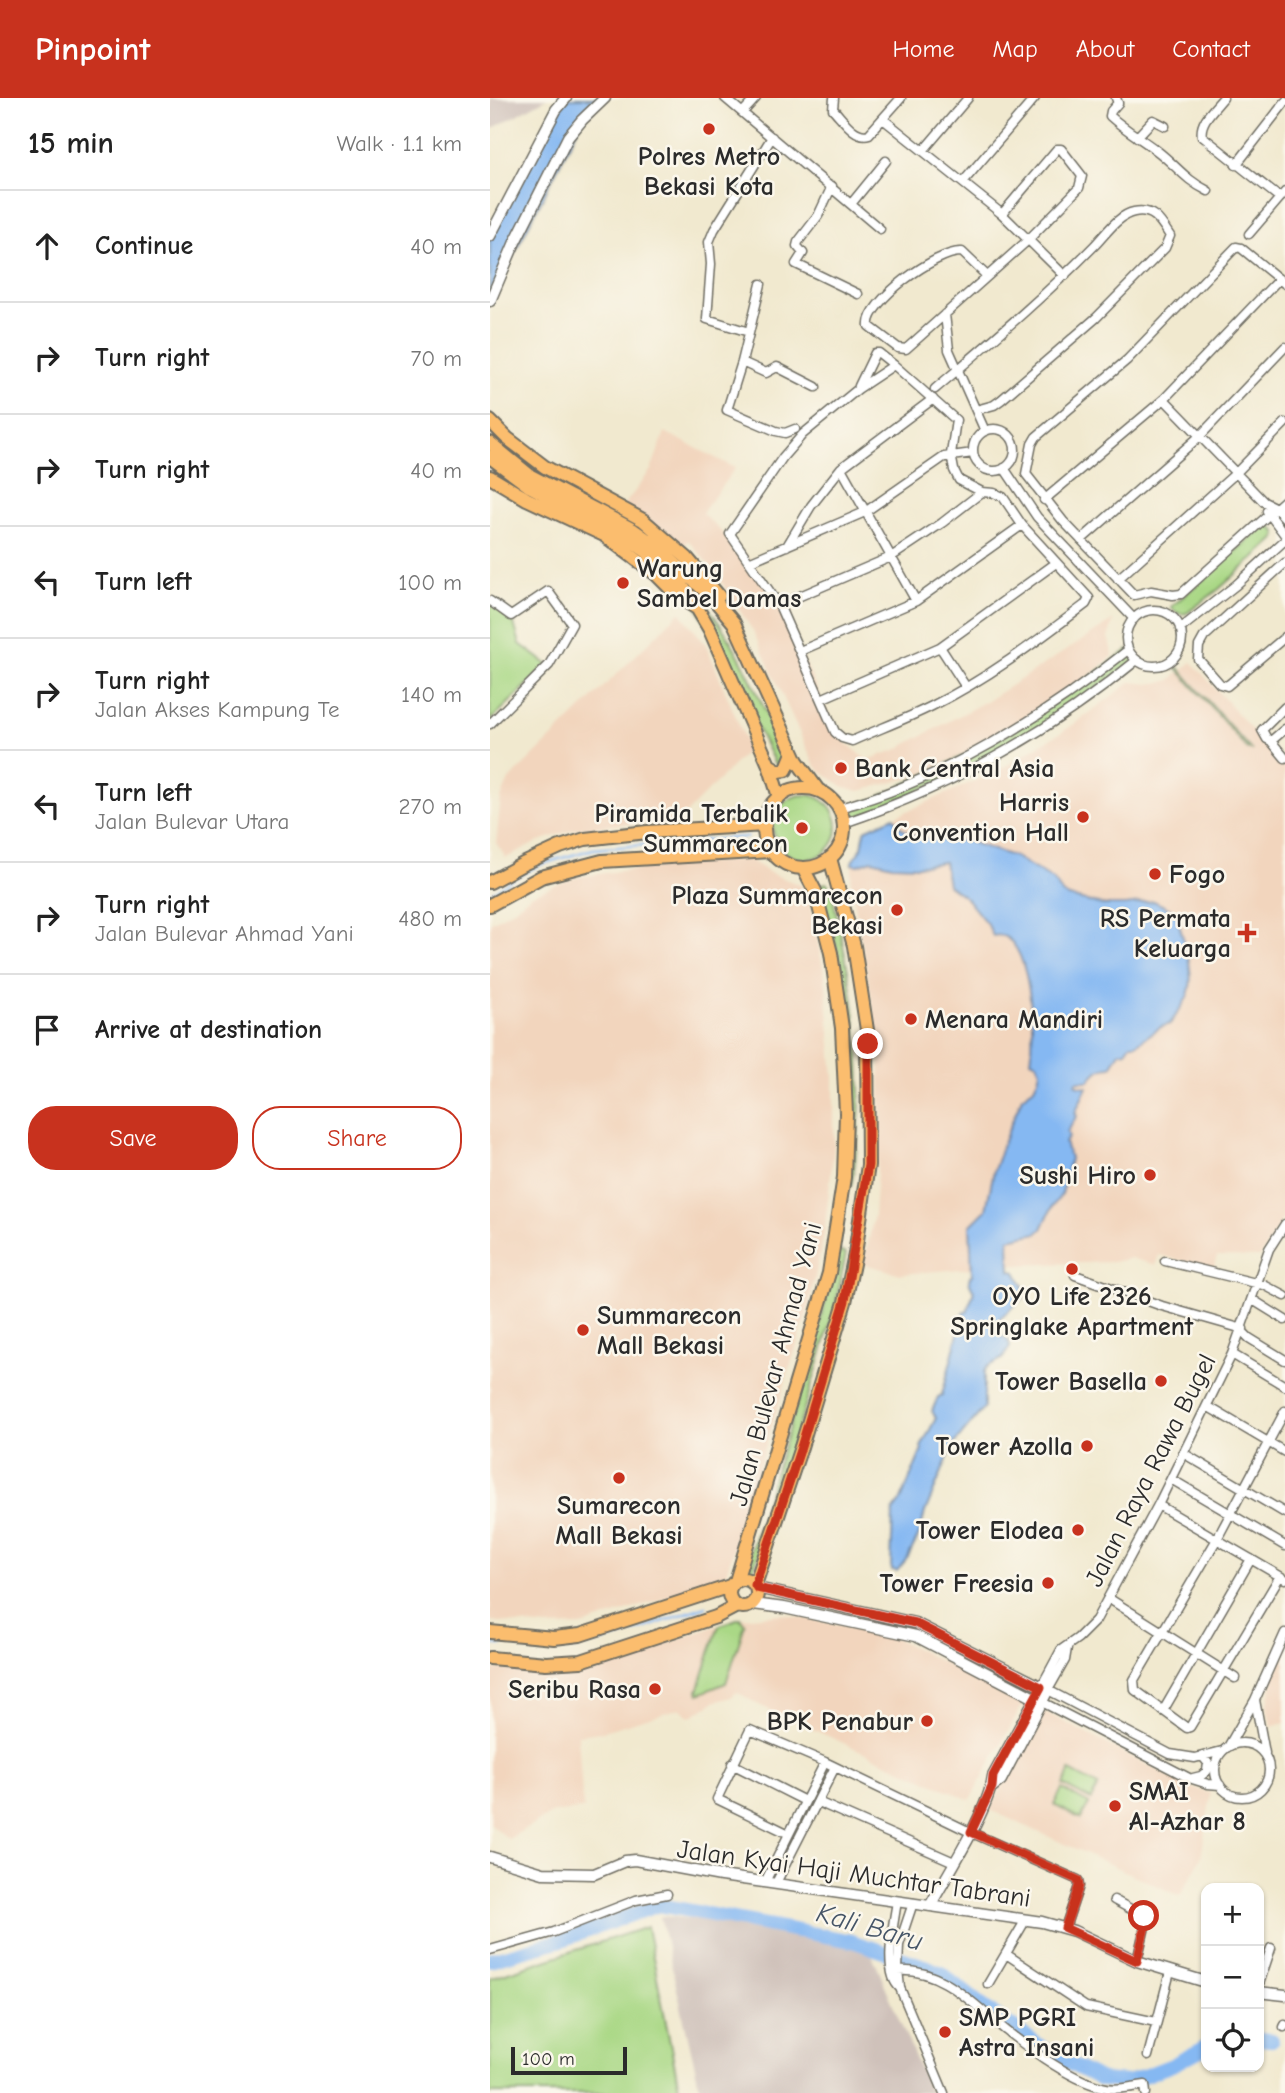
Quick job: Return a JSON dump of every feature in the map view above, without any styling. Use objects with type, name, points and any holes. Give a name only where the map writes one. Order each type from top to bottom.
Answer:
[{"type":"main road","points":[[490,421],[507,438],[545,467],[643,520],[706,578],[734,624],[793,753],[818,790]]},
{"type":"main road","points":[[490,443],[529,475],[632,529],[690,596],[710,630],[769,765],[779,797]]},
{"type":"main road","points":[[490,457],[529,486],[649,547],[693,578],[734,624]]},
{"type":"main road","points":[[490,477],[527,499],[604,535],[656,574],[680,598],[695,607]]},
{"type":"main road","points":[[769,765],[779,771],[786,770],[793,753]]},
{"type":"main road","points":[[798,788],[818,790],[829,796],[839,807],[844,823],[844,836],[839,848],[830,858],[818,865],[803,868],[786,864],[771,851],[765,825],[767,815],[779,797],[798,788]]},
{"type":"main road","points":[[490,882],[523,863],[585,839],[634,833],[765,825]]},
{"type":"main road","points":[[748,827],[757,832],[758,842],[751,851]]},
{"type":"main road","points":[[490,905],[541,877],[580,865],[627,858],[771,851]]},
{"type":"main road","name":"Jalan Bulevar Ahmad Yani","points":[[756,1587],[845,1301],[868,1165],[867,1030],[854,946],[830,858]]},
{"type":"main road","name":"Jalan Bulevar Ahmad Yani","points":[[733,1583],[766,1488],[829,1273],[842,1199],[846,1140],[845,1046],[831,953],[815,891],[803,868]]},
{"type":"main road","points":[[815,891],[824,878],[838,886]]},
{"type":"main road","points":[[490,1632],[554,1638],[574,1636],[711,1592],[733,1583],[747,1579],[756,1587],[753,1604],[745,1608],[737,1606],[729,1597],[733,1583]]},
{"type":"main road","points":[[711,1592],[720,1604],[716,1617]]},
{"type":"main road","points":[[490,1658],[546,1663],[581,1661],[716,1617],[737,1606]]},
{"type":"street","points":[[490,236],[556,110],[566,98]]},
{"type":"street","points":[[490,301],[515,242],[562,148],[582,120],[605,98]]},
{"type":"street","points":[[726,98],[880,229]]},
{"type":"street","points":[[743,112],[756,98]]},
{"type":"street","points":[[834,98],[833,108],[862,136],[869,134],[901,98]]},
{"type":"street","points":[[923,151],[968,98]]},
{"type":"street","points":[[963,182],[1035,98]]},
{"type":"street","points":[[1116,98],[1118,103],[1110,115],[1157,150],[1190,182],[1208,191]]},
{"type":"street","points":[[1223,98],[1202,124],[1200,132],[1206,141],[1236,165],[1282,195],[1248,233]]},
{"type":"street","points":[[1236,165],[1285,102]]},
{"type":"street","points":[[883,119],[1002,214],[1065,276]]},
{"type":"street","points":[[1137,137],[1153,120],[1165,126]]},
{"type":"street","points":[[749,332],[707,319],[711,264],[709,242],[772,136]]},
{"type":"street","points":[[987,276],[962,252],[925,264],[913,272],[871,313],[869,326],[902,349],[910,346],[1027,241],[1081,184],[1080,172],[1061,149],[1056,151],[1002,214]]},
{"type":"street","points":[[851,204],[886,161]]},
{"type":"street","points":[[832,186],[818,216],[798,242],[797,246],[803,253],[796,264],[858,294]]},
{"type":"street","points":[[787,546],[811,506],[841,468],[934,394],[957,370],[1065,276],[1127,214],[1143,211],[1154,214],[1170,236],[1165,248],[1096,318],[1002,400],[976,410]]},
{"type":"street","points":[[1044,500],[1164,399],[1282,282],[1241,248],[1234,249],[1127,359],[1033,440],[1026,474],[1044,500],[1134,595],[1151,591],[1181,594],[1285,500]]},
{"type":"street","points":[[761,284],[727,410],[776,431],[785,433],[795,429]]},
{"type":"street","points":[[945,314],[946,340],[985,430]]},
{"type":"street","points":[[1080,540],[1200,436],[1285,347]]},
{"type":"street","points":[[858,389],[875,353],[879,353],[934,394],[956,420],[951,454],[959,480],[982,492],[1003,497],[1022,525],[1088,595],[1086,604],[1008,662],[933,706],[852,741],[835,732],[779,605],[751,561],[731,537],[731,531],[792,446],[858,389],[894,365]]},
{"type":"street","points":[[742,362],[766,373],[777,367],[816,387]]},
{"type":"street","points":[[1164,399],[1264,502],[1276,508],[1285,518]]},
{"type":"street","points":[[1118,579],[1236,473],[1285,423]]},
{"type":"street","points":[[999,429],[1011,437],[1015,451],[1014,458],[998,471],[985,469],[973,453],[976,440],[985,430],[999,429]]},
{"type":"street","points":[[751,561],[865,512],[935,461],[951,454],[973,453]]},
{"type":"street","points":[[841,468],[916,601]]},
{"type":"street","points":[[1004,468],[1024,501],[1054,537],[1134,619]]},
{"type":"street","points":[[779,605],[891,557],[982,492]]},
{"type":"street","points":[[1180,629],[1236,585],[1285,538],[1269,516],[1264,502]]},
{"type":"street","points":[[800,651],[916,601],[1022,525]]},
{"type":"street","points":[[821,699],[940,647],[1056,563]]},
{"type":"street","points":[[1285,563],[1204,637],[1199,646],[1198,659],[1220,684],[1227,686],[1285,636]]},
{"type":"street","points":[[490,601],[511,616],[548,591],[572,624],[550,665],[490,724]]},
{"type":"street","points":[[1151,610],[1160,611],[1176,621],[1180,629],[1181,646],[1167,663],[1151,666],[1137,660],[1128,650],[1126,633],[1134,619],[1151,610]]},
{"type":"street","points":[[940,647],[966,687]]},
{"type":"street","points":[[839,807],[895,791],[1000,738],[1097,676],[1128,650]]},
{"type":"street","points":[[844,823],[883,810],[940,785],[1010,749],[1062,717],[1137,660]]},
{"type":"street","points":[[1285,707],[1262,732],[1285,758]]},
{"type":"street","points":[[1271,741],[1285,730]]},
{"type":"street","name":"Jalan Raya Rawa Bugel","points":[[930,1906],[971,1832],[992,1787],[993,1776],[1039,1700],[1061,1650],[1067,1648],[1093,1624],[1158,1505],[1232,1354],[1269,1249],[1285,1224]]},
{"type":"street","points":[[1165,1261],[1257,1283],[1285,1296]]},
{"type":"street","points":[[1075,1275],[1162,1306],[1242,1330],[1285,1360]]},
{"type":"street","points":[[1253,1300],[1285,1320]]},
{"type":"street","points":[[1232,1354],[1285,1386]]},
{"type":"street","points":[[1207,1406],[1285,1452]]},
{"type":"street","points":[[1158,1505],[1217,1539],[1282,1577],[1187,1728],[1136,1691],[1133,1686],[1217,1539],[1285,1411]]},
{"type":"street","points":[[1183,1453],[1285,1513]]},
{"type":"street","points":[[1171,1479],[1285,1546]]},
{"type":"street","points":[[1163,1711],[1251,1559]]},
{"type":"street","points":[[756,1587],[915,1623],[1045,1688],[1163,1752],[1184,1758],[1203,1757],[1239,1742],[1252,1744],[1266,1756]]},
{"type":"street","points":[[1108,1598],[1236,1678]]},
{"type":"street","points":[[753,1604],[916,1636],[1189,1778],[1220,1785]]},
{"type":"street","points":[[1255,1700],[1269,1773],[1265,1784],[1257,1793],[1240,1797],[1228,1793],[1220,1785],[1215,1768],[1255,1700],[1285,1633]]},
{"type":"street","points":[[789,1834],[718,1800],[717,1796],[750,1730],[1078,1880],[1079,1886],[1065,1928]]},
{"type":"street","points":[[1189,1778],[1205,1774],[1208,1767],[1203,1757]]},
{"type":"street","points":[[765,1882],[825,1762]]},
{"type":"street","points":[[732,1764],[805,1801]]},
{"type":"street","points":[[776,1884],[835,1767]]},
{"type":"street","points":[[817,1802],[954,1862]]},
{"type":"street","name":"Jalan Kyai Haji Muchtar Tabrani","points":[[490,1857],[543,1873],[597,1874],[633,1860],[691,1872],[1026,1921],[1065,1928],[1137,1961],[1201,1981]]},
{"type":"street","points":[[490,1950],[554,1932],[636,1900],[667,1894]]},
{"type":"street","points":[[1114,1900],[1147,1918],[1137,1961]]},
{"type":"street","points":[[897,1901],[895,1970],[901,1992],[944,2093]]},
{"type":"street","points":[[895,1945],[913,1903]]},
{"type":"street","points":[[988,1984],[1026,1921]]},
{"type":"street","points":[[1264,1969],[1271,1948]]},
{"type":"street","points":[[1006,1954],[1053,1987],[1091,2009],[1156,2022]]},
{"type":"street","points":[[895,1970],[909,1970],[941,1980],[1030,2047],[1077,2078],[1118,2091],[1145,2085],[1146,2093]]},
{"type":"street","points":[[1148,2056],[1170,1972]]},
{"type":"street","points":[[1264,1993],[1285,1995]]},
{"type":"shaded area","points":[[490,98],[547,98],[490,130]]},
{"type":"shaded area","points":[[665,432],[735,468],[702,513],[751,561],[779,605],[838,736],[867,760],[896,750],[990,699],[1114,620],[1108,637],[1113,656],[1069,693],[989,743],[924,774],[859,791],[842,786],[819,770],[813,762],[753,631],[715,572],[688,540],[679,550],[622,508],[651,470]]},
{"type":"shaded area","points":[[680,612],[706,645],[749,749],[678,822],[576,829],[539,841],[506,858],[496,843],[501,798],[509,780]]},
{"type":"shaded area","points":[[1192,662],[1285,768],[1285,1213],[1260,1257],[1217,1256],[1213,1269],[1159,1255],[1155,1265],[1131,1258],[1114,1262],[1010,1265],[901,1274],[864,1264],[874,1215],[881,1116],[879,1043],[851,881],[853,860],[862,848],[865,830],[999,770],[1070,727],[1131,682],[1149,684],[1169,681]]},
{"type":"shaded area","points":[[749,859],[770,873],[800,885],[807,892],[825,977],[834,1078],[834,1146],[824,1234],[808,1309],[726,1573],[717,1580],[582,1626],[546,1627],[490,1621],[490,923],[531,895],[574,878],[619,871]]},
{"type":"shaded area","points":[[782,1614],[890,1635],[1023,1704],[970,1800],[759,1705],[737,1692],[690,1717],[680,1708],[600,1732],[578,1735],[583,1809],[553,1813],[508,1839],[490,1823],[490,1668],[565,1673],[591,1669],[740,1618]]},
{"type":"shaded area","points":[[1285,1652],[1285,1722],[1271,1726],[1267,1707],[1274,1675]]},
{"type":"shaded area","points":[[1043,1711],[1192,1788],[1211,1793],[1201,1858],[1180,1896],[990,1810]]},
{"type":"shaded area","points":[[660,1916],[785,1926],[871,1952],[930,2093],[701,2093]]},
{"type":"green space","points":[[1268,523],[1277,533],[1275,539],[1219,589],[1187,613],[1180,614],[1171,607]]},
{"type":"green space","points":[[687,582],[719,622],[745,666],[787,760],[783,767],[775,764]]},
{"type":"green space","points":[[490,602],[513,620],[520,644],[548,665],[490,721]]},
{"type":"green space","points":[[1128,650],[1137,660],[999,755],[844,823],[839,808],[874,799],[1012,732]]},
{"type":"green space","points":[[1179,668],[1251,750],[1248,750]]},
{"type":"green space","points":[[799,795],[811,795],[828,804],[835,815],[835,839],[828,850],[811,859],[799,859],[787,854],[778,845],[773,833],[773,821],[778,809],[787,800]]},
{"type":"green space","points":[[827,883],[831,890],[847,964],[860,1074],[857,1149],[851,1186],[848,1187],[851,1133],[849,1026],[840,962],[820,889],[822,884]]},
{"type":"green space","points":[[838,1251],[846,1253],[835,1307],[753,1571],[748,1573],[745,1569],[812,1355]]},
{"type":"green space","points":[[740,1618],[745,1624],[726,1683],[699,1694],[718,1628]]},
{"type":"green space","points":[[1070,1771],[1098,1786],[1091,1800],[1063,1785]]},
{"type":"green space","points":[[1062,1789],[1089,1804],[1081,1819],[1054,1805]]},
{"type":"green space","points":[[647,1927],[680,2093],[490,2093],[490,1978]]},
{"type":"water","points":[[566,98],[605,98],[582,120],[490,301],[490,236]]},
{"type":"water","points":[[894,817],[900,827],[911,834],[929,839],[967,841],[1015,857],[1053,880],[1063,894],[1069,897],[1102,905],[1154,901],[1176,912],[1191,975],[1188,995],[1170,1024],[1136,1044],[1131,1044],[1126,1051],[1120,1052],[1111,1067],[1098,1071],[1089,1081],[1077,1081],[1076,1085],[1087,1087],[1075,1113],[1077,1116],[1067,1132],[1069,1136],[1065,1143],[1070,1158],[1062,1194],[1052,1207],[1042,1229],[1037,1233],[1009,1239],[1010,1271],[1016,1272],[1025,1296],[997,1321],[995,1327],[999,1334],[1008,1340],[1010,1347],[1002,1359],[984,1371],[984,1408],[953,1445],[925,1512],[919,1535],[897,1571],[892,1570],[891,1566],[893,1511],[900,1502],[921,1447],[936,1418],[932,1411],[938,1397],[942,1395],[964,1311],[967,1312],[974,1292],[969,1281],[972,1275],[970,1226],[986,1210],[994,1170],[1004,1141],[1022,1097],[1033,1089],[1040,1071],[1037,1063],[1031,1060],[1031,1008],[1023,965],[1016,948],[1006,938],[993,936],[988,925],[966,898],[948,885],[944,862],[918,866],[892,865],[872,860],[859,865],[852,864],[862,848],[865,830]]},
{"type":"waterway","points":[[490,894],[542,864],[593,849],[747,837]]},
{"type":"waterway","points":[[535,1649],[556,1649],[599,1642],[706,1606]]},
{"type":"waterway","points":[[490,1644],[502,1645]]},
{"type":"waterway","name":"Kali Baru","points":[[490,1960],[565,1939],[659,1905],[852,1941],[925,1966],[941,1973],[1053,2055],[1101,2080],[1128,2082],[1172,2065],[1201,2050]]},
{"type":"waterway","name":"Kali Baru","points":[[1264,2039],[1272,2040]]},
{"type":"place","name":"Polres Metro Bekasi Kota","points":[[709,129]]},
{"type":"place","name":"Warung Sambel Damas","points":[[623,583]]},
{"type":"place","name":"Bank Central Asia","points":[[841,768]]},
{"type":"place","name":"Harris Convention Hall","points":[[1083,817]]},
{"type":"place","name":"Piramida Terbalik Summarecon","points":[[802,828]]},
{"type":"place","name":"Fogo","points":[[1155,874]]},
{"type":"place","name":"Plaza Summarecon Bekasi","points":[[897,910]]},
{"type":"place","name":"RS Permata Keluarga","points":[[1247,933]]},
{"type":"place","name":"Menara Mandiri","points":[[911,1019]]},
{"type":"place","name":"Sushi Hiro","points":[[1150,1175]]},
{"type":"place","name":"OYO Life 2326 Springlake Apartment","points":[[1072,1269]]},
{"type":"place","name":"Summarecon Mall Bekasi","points":[[583,1330]]},
{"type":"place","name":"Tower Basella","points":[[1161,1381]]},
{"type":"place","name":"Tower Azolla","points":[[1087,1446]]},
{"type":"place","name":"Sumarecon Mall Bekasi","points":[[619,1478]]},
{"type":"place","name":"Tower Elodea","points":[[1078,1530]]},
{"type":"place","name":"Tower Freesia","points":[[1048,1583]]},
{"type":"place","name":"Seribu Rasa","points":[[655,1689]]},
{"type":"place","name":"BPK Penabur","points":[[927,1721]]},
{"type":"place","name":"SMAI Al-Azhar 8","points":[[1115,1806]]},
{"type":"place","name":"SMP PGRI Astra Insani","points":[[945,2032]]},
{"type":"route","points":[[868,1044],[868,1165],[855,1254],[845,1301],[801,1447],[755,1585],[757,1588],[915,1623],[1041,1687],[993,1776],[992,1787],[971,1832],[1078,1880],[1079,1886],[1065,1928],[1137,1961],[1147,1919],[1144,1916]]}]
